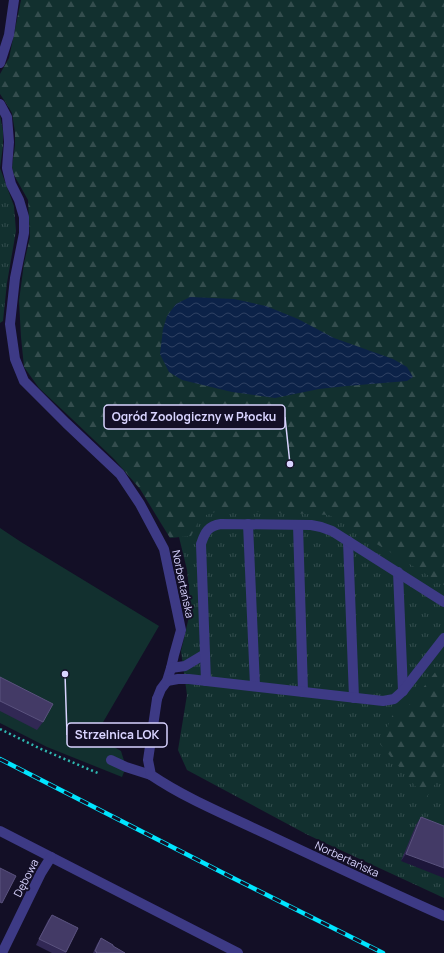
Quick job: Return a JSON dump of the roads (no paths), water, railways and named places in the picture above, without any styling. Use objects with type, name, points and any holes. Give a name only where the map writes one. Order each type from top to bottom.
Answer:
[{"type":"street","points":[[0,63],[9,35],[14,0]]},
{"type":"street","name":"Norbertańska","points":[[0,104],[6,117],[9,142],[6,168],[24,217],[24,233],[15,278],[10,324],[16,359],[24,381],[66,424],[120,474],[140,504],[164,549],[181,630],[167,681],[161,689],[157,699],[148,760],[151,775],[168,786],[208,806],[368,882],[444,916]]},
{"type":"street","points":[[248,524],[255,686]]},
{"type":"street","points":[[206,681],[201,544],[207,531],[213,525],[310,525],[326,529],[332,531],[444,602]]},
{"type":"street","points":[[298,525],[303,692]]},
{"type":"street","points":[[348,541],[354,698]]},
{"type":"street","points":[[398,572],[404,691]]},
{"type":"street","points":[[167,681],[189,678],[383,701],[394,699],[404,691],[444,638]]},
{"type":"street","points":[[171,668],[185,666],[205,654]]},
{"type":"street","points":[[110,760],[151,775]]},
{"type":"street","points":[[0,831],[238,953]]},
{"type":"street","name":"Dębowa","points":[[2,953],[41,873],[51,857]]},
{"type":"water","points":[[190,297],[234,299],[266,306],[298,319],[334,338],[393,359],[407,367],[413,377],[407,381],[319,389],[275,398],[232,392],[182,380],[169,372],[160,354],[163,329],[167,316],[176,304]]},
{"type":"railway","points":[[0,759],[383,953]]},
{"type":"place","name":"Ogród Zoologiczny w Płocku","points":[[290,464]]},
{"type":"place","name":"Strzelnica LOK","points":[[65,674]]}]
